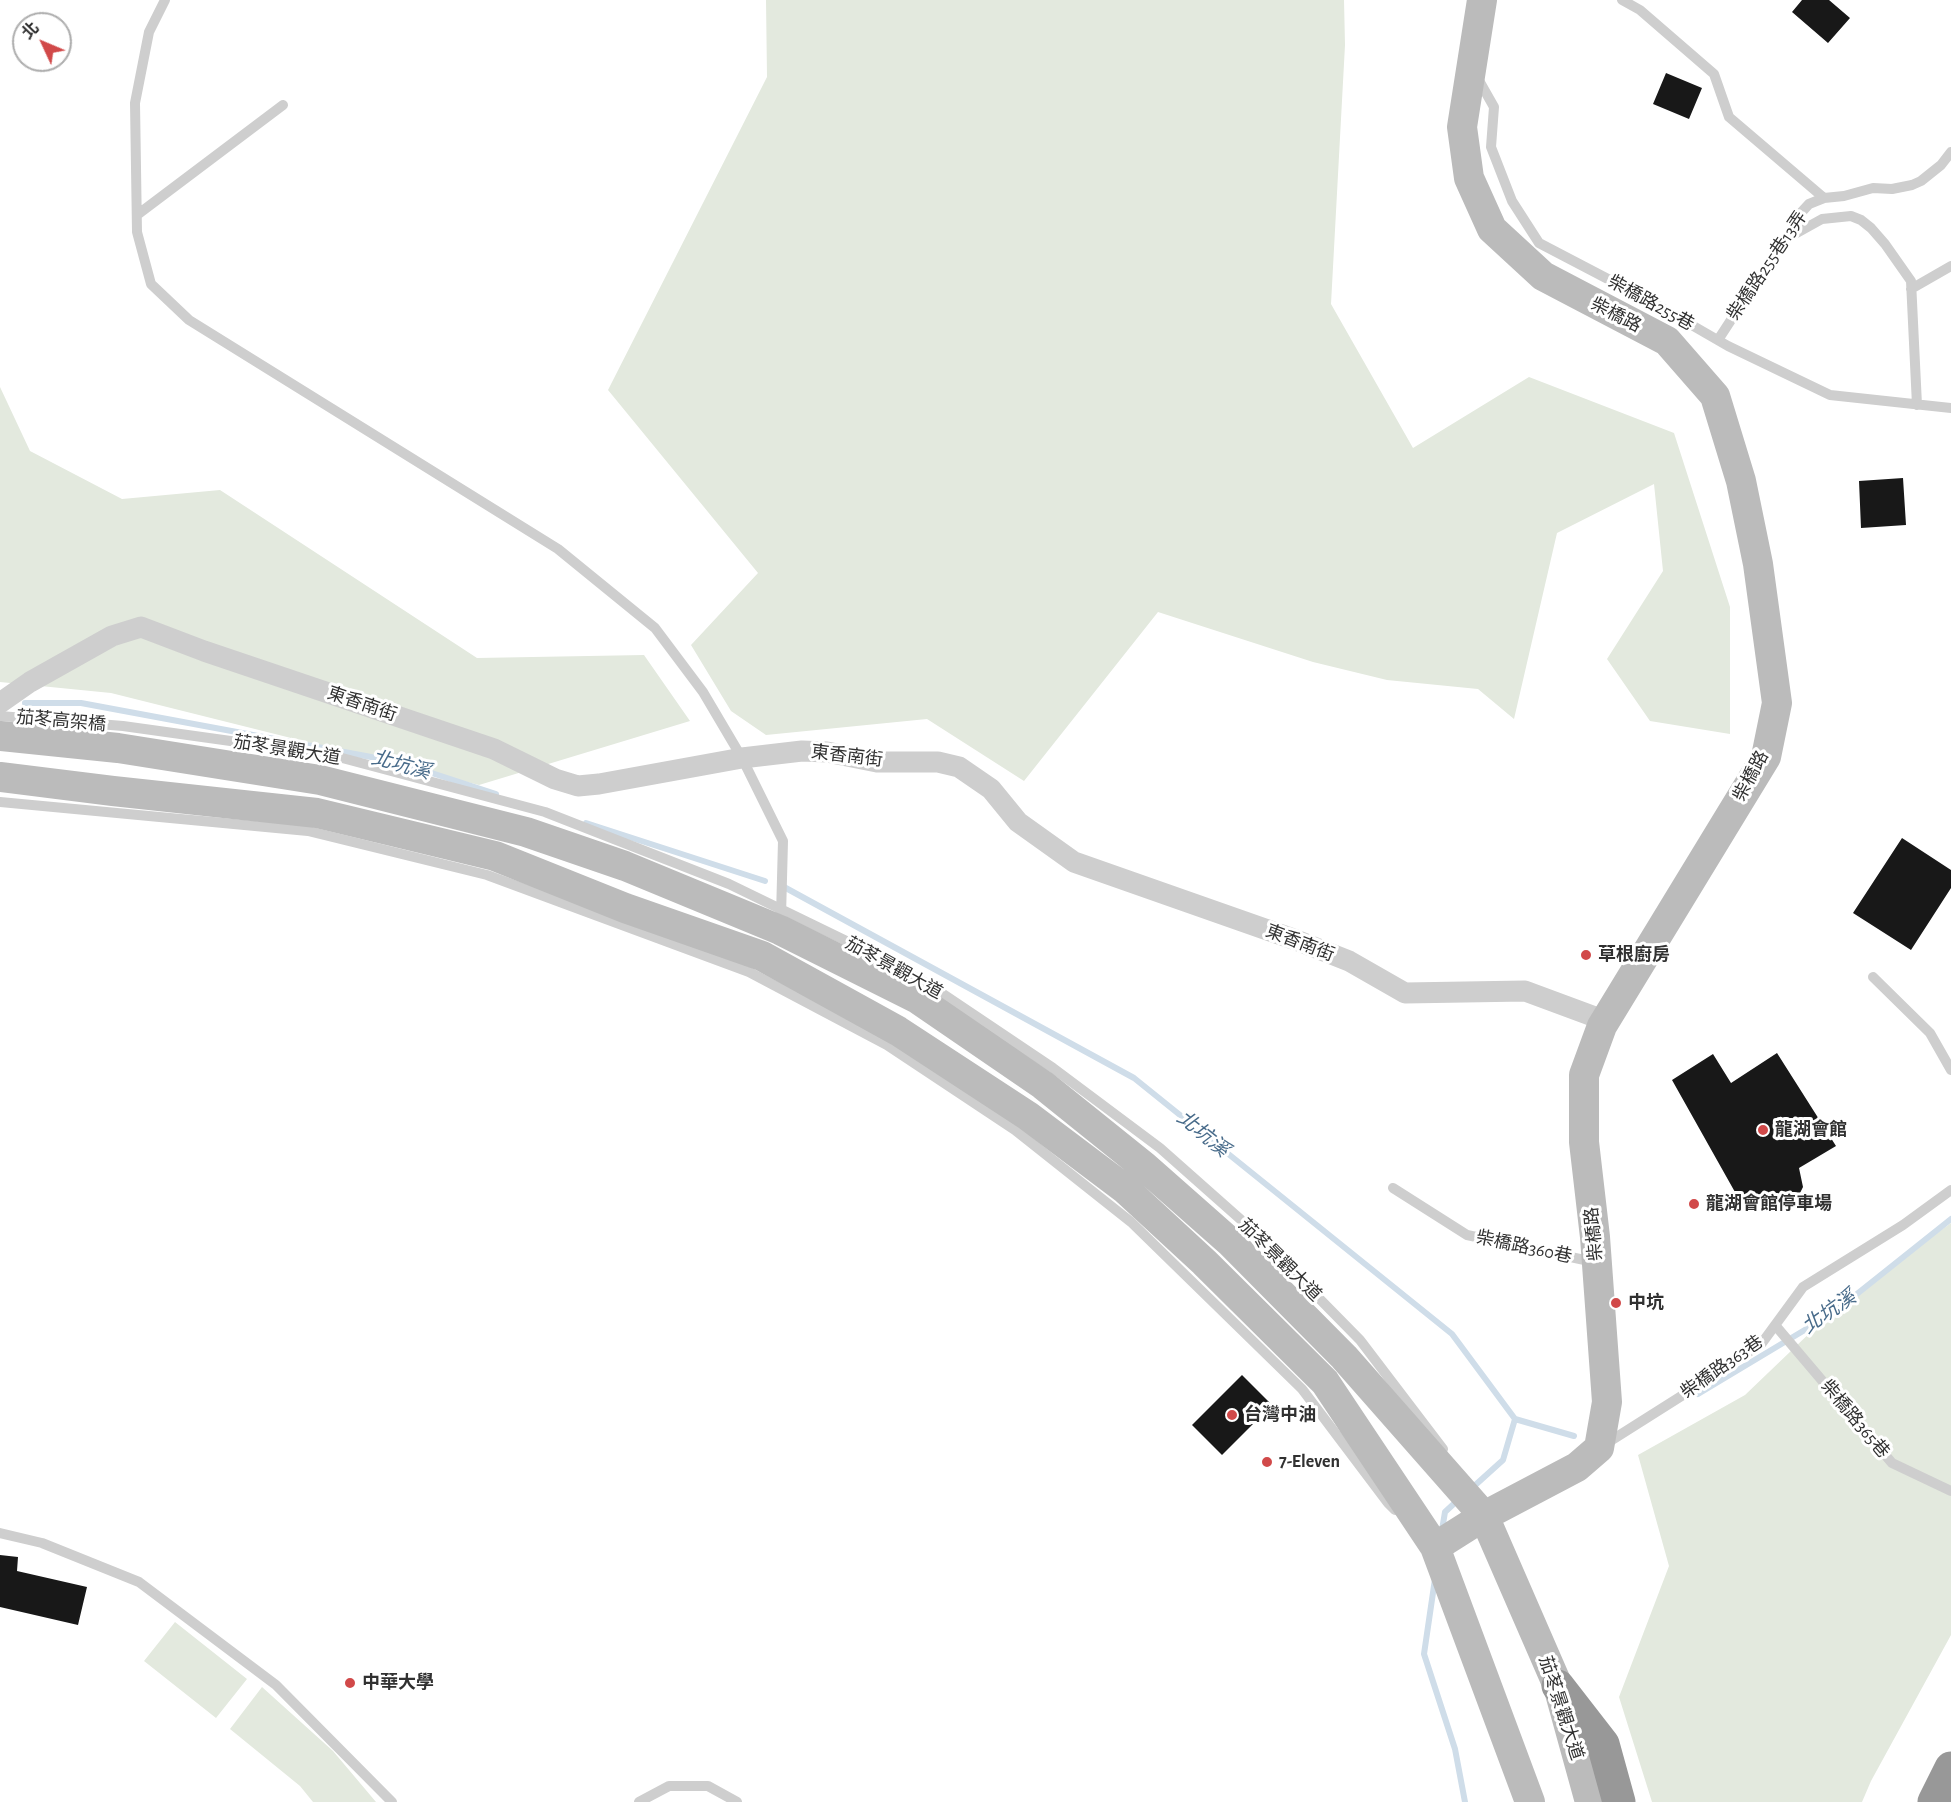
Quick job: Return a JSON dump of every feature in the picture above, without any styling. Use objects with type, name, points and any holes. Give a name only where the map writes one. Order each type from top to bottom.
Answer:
[{"type":"highway","points":[[1558,1686],[1603,1744],[1619,1802]]},
{"type":"highway","points":[[1934,1802],[1951,1768]]},
{"type":"street","name":"柴橋路","points":[[1482,0],[1462,127],[1468,178],[1492,229],[1542,276],[1667,341],[1715,396],[1741,481],[1758,564],[1777,703],[1766,757],[1602,1026],[1584,1075],[1584,1142],[1597,1263],[1606,1402],[1599,1448]]},
{"type":"street","name":"東香南街","points":[[0,703],[30,682],[112,636],[141,627],[204,651],[494,749],[555,779],[578,786],[742,758],[802,751],[827,752],[877,762],[938,762],[959,767],[991,789],[1018,822],[1074,862],[1296,940],[1348,961],[1405,993],[1525,991],[1606,1021]]},
{"type":"street","name":"茄苳高架橋","points":[[0,736],[120,737]]},
{"type":"street","name":"茄苳景觀大道","points":[[120,737],[320,780],[526,832],[781,920],[915,998],[1043,1085],[1145,1167],[1230,1242],[1344,1357],[1484,1516],[1558,1686],[1590,1802]]},
{"type":"street","points":[[0,777],[113,802],[317,813],[495,856],[625,908],[755,964],[898,1031],[1028,1116],[1125,1189],[1204,1262],[1325,1382],[1435,1546],[1530,1802]]},
{"type":"street","points":[[1435,1546],[1484,1516],[1577,1467],[1599,1448]]},
{"type":"lane","points":[[165,0],[149,32],[135,103],[137,232],[151,284],[189,320],[558,549],[655,628],[703,692],[742,758],[783,842],[781,920]]},
{"type":"lane","points":[[1622,0],[1640,10],[1714,74],[1729,117],[1824,198]]},
{"type":"lane","name":"柴橋路255巷","points":[[1471,64],[1494,107],[1491,147],[1512,201],[1539,243],[1650,301],[1718,340],[1830,395],[1951,408]]},
{"type":"lane","points":[[137,215],[283,105]]},
{"type":"lane","name":"柴橋路255巷13弄","points":[[1718,340],[1794,226],[1798,216],[1809,204],[1824,198],[1844,196],[1873,188],[1893,189],[1912,185],[1921,181],[1941,165],[1951,152]]},
{"type":"lane","points":[[1782,242],[1822,219],[1851,216],[1861,220],[1886,244],[1911,281],[1917,405]]},
{"type":"lane","points":[[1911,289],[1951,266]]},
{"type":"lane","name":"茄苳高架橋","points":[[0,716],[120,737]]},
{"type":"lane","points":[[0,802],[113,802],[308,831],[487,876],[755,964],[887,1045],[1015,1130],[1131,1222],[1302,1389]]},
{"type":"lane","points":[[422,838],[487,876]]},
{"type":"lane","name":"茄苳景觀大道","points":[[781,920],[867,951],[922,981],[1053,1068],[1160,1148],[1248,1226],[1360,1340],[1449,1456]]},
{"type":"lane","points":[[1873,977],[1930,1034],[1951,1070]]},
{"type":"lane","points":[[986,1023],[1065,1103]]},
{"type":"lane","name":"柴橋路360巷","points":[[1393,1188],[1467,1235],[1597,1263]]},
{"type":"lane","name":"柴橋路363巷","points":[[1599,1448],[1762,1342],[1803,1287],[1903,1225],[1951,1190]]},
{"type":"lane","points":[[1204,1262],[1388,1503],[1435,1546]]},
{"type":"lane","name":"柴橋路365巷","points":[[1775,1325],[1892,1463],[1951,1491]]},
{"type":"lane","name":"茄苳景觀大道","points":[[1462,1475],[1484,1516]]},
{"type":"lane","points":[[0,1533],[42,1543],[139,1582],[276,1684],[392,1802]]},
{"type":"lane","points":[[639,1802],[669,1786],[708,1786],[737,1802]]},
{"type":"shaded area","points":[[766,0],[1344,0],[1345,45],[1331,304],[1413,448],[1529,377],[1674,433],[1730,607],[1730,734],[1650,721],[1607,659],[1663,571],[1654,484],[1557,533],[1514,719],[1478,689],[1387,680],[1313,662],[1158,612],[1024,781],[927,719],[766,735],[731,711],[691,645],[758,573],[608,390],[767,77]]},
{"type":"shaded area","points":[[0,387],[30,451],[122,499],[220,490],[477,658],[644,655],[690,721],[479,785],[111,693],[0,682]]},
{"type":"shaded area","points":[[1951,1223],[1951,1635],[1871,1781],[1862,1802],[1652,1802],[1619,1697],[1669,1566],[1638,1455],[1745,1395],[1840,1304]]},
{"type":"shaded area","points":[[175,1622],[247,1679],[216,1718],[144,1661]]},
{"type":"shaded area","points":[[262,1687],[333,1751],[376,1802],[313,1802],[300,1786],[230,1729]]},
{"type":"building","points":[[1802,0],[1829,0],[1850,18],[1828,43],[1792,12]]},
{"type":"building","points":[[1666,73],[1702,88],[1689,119],[1653,104]]},
{"type":"building","points":[[1903,478],[1906,525],[1861,528],[1859,481]]},
{"type":"building","points":[[1902,838],[1951,870],[1951,888],[1911,950],[1853,913]]},
{"type":"building","name":"龍湖會館","points":[[1777,1053],[1836,1146],[1799,1168],[1803,1187],[1798,1197],[1784,1210],[1773,1212],[1765,1209],[1752,1194],[1740,1201],[1672,1080],[1713,1054],[1731,1083]]},
{"type":"building","name":"台灣中油","points":[[1242,1375],[1272,1405],[1222,1455],[1192,1425]]},
{"type":"building","points":[[0,1555],[18,1557],[17,1571],[87,1587],[78,1625],[0,1607]]},
{"type":"waterway","name":"北坑溪","points":[[25,703],[81,703],[398,762],[496,794]]},
{"type":"waterway","name":"北坑溪","points":[[586,823],[765,881]]},
{"type":"waterway","name":"北坑溪","points":[[784,887],[1134,1078],[1452,1334],[1515,1419],[1574,1436]]},
{"type":"waterway","name":"北坑溪","points":[[1698,1394],[1833,1313],[1951,1219]]},
{"type":"waterway","points":[[1472,1488],[1503,1460],[1515,1419]]},
{"type":"waterway","points":[[1442,1530],[1445,1512],[1459,1499]]},
{"type":"waterway","points":[[1435,1579],[1424,1654],[1455,1749],[1465,1802]]},
{"type":"place","name":"草根廚房","points":[[1586,955]]},
{"type":"place","name":"龍湖會館","points":[[1763,1130]]},
{"type":"place","name":"龍湖會館停車場","points":[[1694,1204]]},
{"type":"place","name":"中坑","points":[[1616,1303]]},
{"type":"place","name":"台灣中油","points":[[1232,1415]]},
{"type":"place","name":"7-Eleven","points":[[1267,1462]]},
{"type":"place","name":"中華大學","points":[[350,1683]]}]
